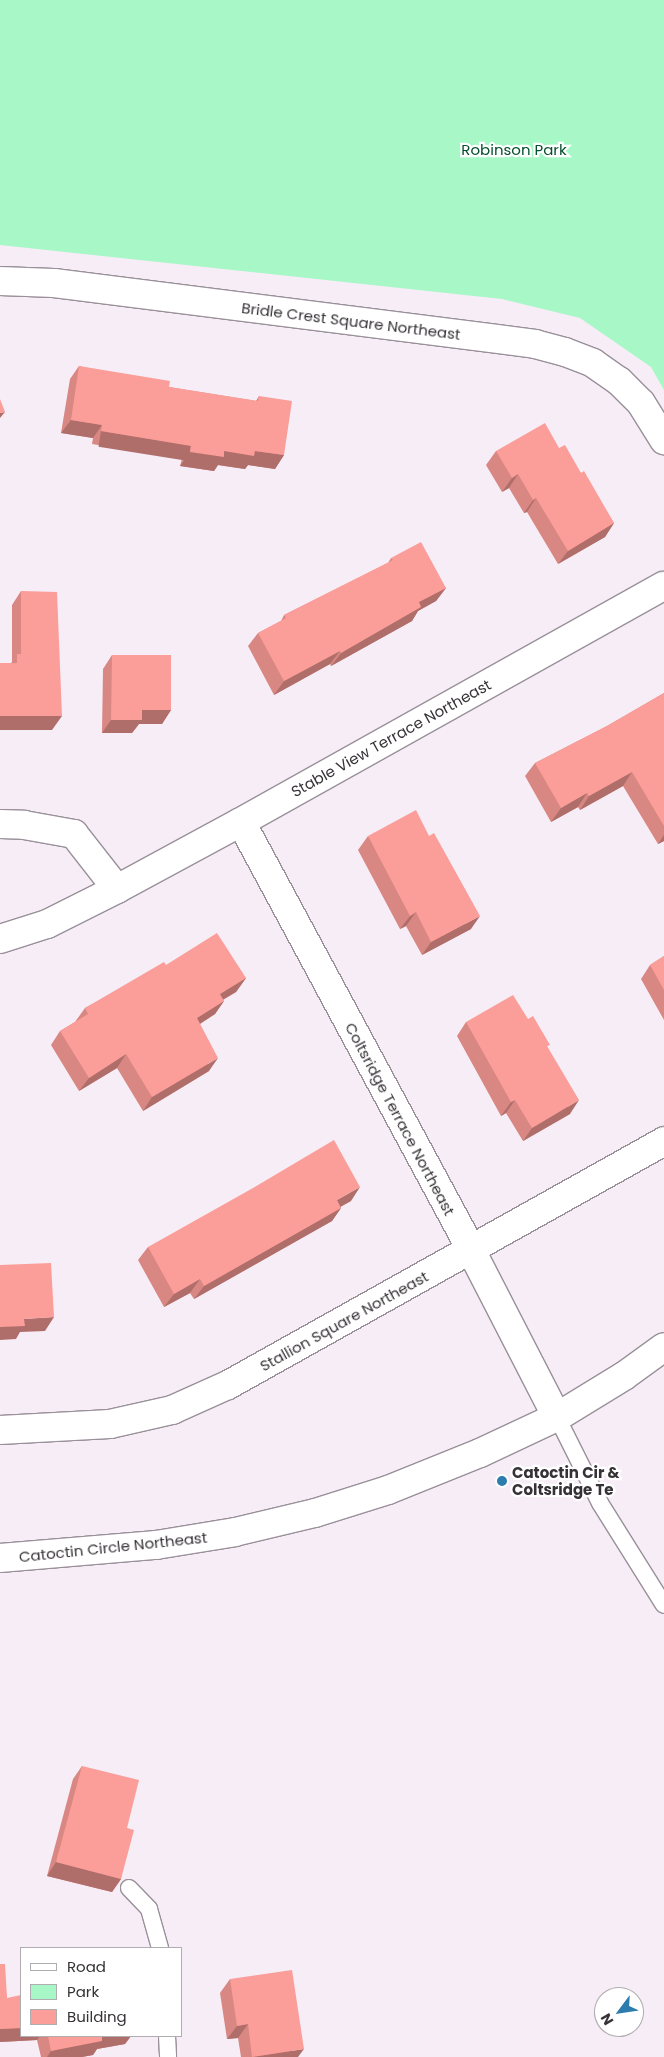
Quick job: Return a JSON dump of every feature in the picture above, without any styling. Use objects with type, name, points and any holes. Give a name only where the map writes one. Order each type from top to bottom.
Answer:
[{"type":"street","name":"Bridle Crest Square Northeast","points":[[0,281],[54,283],[535,344],[565,352],[593,364],[619,381],[642,403],[664,440]]},
{"type":"street","name":"Stable View Terrace Northeast","points":[[0,939],[47,924],[117,888],[241,822],[664,586]]},
{"type":"street","name":"Coltsridge Terrace Northeast","points":[[241,822],[471,1250],[557,1417]]},
{"type":"street","points":[[0,824],[24,825],[74,834],[117,888]]},
{"type":"street","name":"Stallion Square Northeast","points":[[0,1430],[110,1424],[172,1410],[228,1385],[664,1141]]},
{"type":"street","name":"Catoctin Circle Northeast","points":[[0,1558],[156,1545],[235,1532],[315,1513],[388,1490],[480,1453],[557,1417],[624,1376],[664,1347]]},
{"type":"lane","points":[[557,1417],[600,1503],[664,1606]]},
{"type":"lane","points":[[129,1888],[149,1909],[160,1947]]},
{"type":"lane","points":[[166,2037],[168,2057]]},
{"type":"green space","name":"Robinson Park","points":[[0,0],[664,0],[664,390],[651,367],[580,318],[502,299],[0,245]]},
{"type":"building","points":[[79,366],[170,381],[169,387],[258,401],[259,396],[292,401],[284,455],[255,451],[254,456],[224,451],[224,457],[190,452],[191,446],[101,431],[102,425],[71,420]]},
{"type":"building","points":[[0,399],[5,412],[0,413]]},
{"type":"building","points":[[545,423],[559,448],[565,445],[581,473],[584,471],[614,523],[568,551],[536,498],[533,500],[518,474],[512,478],[496,451]]},
{"type":"building","points":[[421,542],[446,588],[419,602],[421,607],[341,653],[340,651],[284,681],[258,633],[286,618],[284,615],[393,560],[391,558]]},
{"type":"building","points":[[21,591],[57,592],[62,716],[0,716],[0,663],[17,663],[17,654],[21,654]]},
{"type":"building","points":[[112,655],[171,655],[171,710],[142,710],[142,720],[111,720]]},
{"type":"building","points":[[664,693],[664,826],[632,772],[589,796],[587,793],[561,808],[535,763],[607,726]]},
{"type":"building","points":[[416,810],[429,836],[434,833],[480,916],[431,942],[416,912],[410,916],[368,836]]},
{"type":"building","points":[[217,933],[246,978],[220,994],[224,1001],[197,1018],[218,1058],[152,1097],[126,1054],[89,1078],[60,1031],[88,1014],[85,1008],[164,962],[166,965]]},
{"type":"building","points":[[664,956],[664,990],[650,965]]},
{"type":"building","points":[[513,995],[528,1019],[533,1016],[550,1045],[547,1046],[579,1100],[532,1128],[515,1100],[511,1102],[466,1022]]},
{"type":"building","points":[[334,1140],[360,1187],[337,1200],[341,1208],[204,1286],[200,1279],[174,1294],[148,1247]]},
{"type":"building","points":[[51,1263],[54,1317],[24,1319],[25,1326],[0,1327],[0,1265]]},
{"type":"building","points":[[82,1766],[139,1780],[127,1828],[134,1830],[121,1879],[56,1862]]},
{"type":"building","points":[[0,1964],[5,1964],[7,1998],[20,1995],[20,2028],[0,2029]]},
{"type":"building","points":[[292,1970],[304,2049],[252,2057],[248,2024],[237,2026],[230,1979]]},
{"type":"building","points":[[48,2037],[102,2037],[102,2041],[51,2051]]},
{"type":"place","name":"Catoctin Cir & Coltsridge Te","points":[[502,1481]]}]
